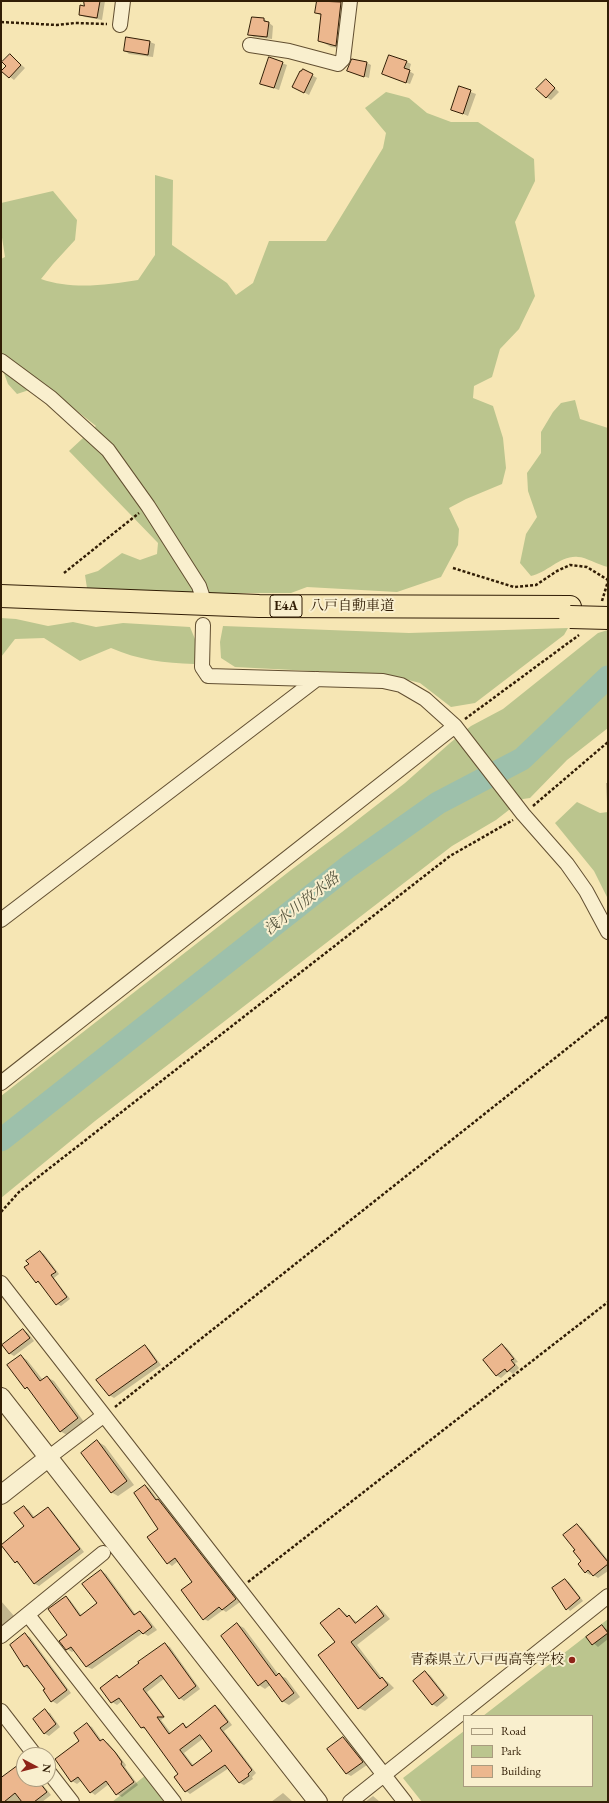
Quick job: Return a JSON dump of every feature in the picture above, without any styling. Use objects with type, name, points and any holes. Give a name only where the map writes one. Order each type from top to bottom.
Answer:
[{"type":"highway","name":"八戸自動車道","points":[[1,596],[575,618]]},
{"type":"highway","name":"八戸自動車道","points":[[1,606],[259,615],[575,618],[606,609]]},
{"type":"street","points":[[120,25],[122,1]]},
{"type":"street","points":[[250,45],[289,51],[338,64],[343,59],[350,1]]},
{"type":"street","points":[[1,361],[51,398],[108,450],[148,506],[199,586],[204,598]]},
{"type":"street","points":[[202,625],[202,667],[208,676],[383,681],[401,685],[425,699],[455,726],[523,814],[567,864],[586,890],[608,932]]},
{"type":"street","points":[[1,920],[317,679]]},
{"type":"street","points":[[1,1082],[455,726]]},
{"type":"street","points":[[1,1284],[240,1588],[405,1802]]},
{"type":"street","points":[[1,1397],[318,1802]]},
{"type":"street","points":[[1,1495],[104,1416]]},
{"type":"street","points":[[1,1636],[103,1553]]},
{"type":"street","points":[[350,1802],[383,1774],[608,1596]]},
{"type":"street","points":[[28,1615],[174,1802]]},
{"type":"street","points":[[1,1711],[29,1747]]},
{"type":"street","points":[[56,1781],[72,1802]]},
{"type":"path","points":[[1,22],[57,25],[94,23],[120,25]]},
{"type":"path","points":[[64,574],[148,506]]},
{"type":"path","points":[[453,568],[514,587],[536,585],[557,571],[570,565],[587,567],[608,581],[606,609]]},
{"type":"path","points":[[455,726],[575,618]]},
{"type":"path","points":[[1,1212],[19,1192],[450,856],[523,814],[608,742]]},
{"type":"path","points":[[104,1416],[608,1016]]},
{"type":"path","points":[[240,1588],[608,1302]]},
{"type":"green space","points":[[386,92],[409,98],[427,113],[451,122],[478,122],[534,159],[535,181],[515,222],[535,296],[519,329],[500,349],[492,377],[474,386],[473,398],[493,406],[503,438],[506,468],[502,484],[449,508],[459,529],[458,545],[441,577],[397,592],[307,587],[291,593],[193,593],[87,588],[85,575],[98,571],[122,553],[140,560],[157,554],[158,543],[69,451],[96,426],[44,385],[17,394],[8,384],[1,365],[1,259],[5,257],[1,231],[1,203],[53,191],[77,220],[75,240],[41,279],[65,284],[90,286],[114,284],[138,280],[155,255],[155,175],[173,180],[172,245],[227,283],[236,295],[253,283],[269,241],[326,241],[383,148],[386,133],[365,108]]},
{"type":"green space","points":[[575,400],[580,419],[608,428],[608,567],[585,558],[572,557],[560,561],[531,576],[520,563],[526,534],[537,517],[528,491],[527,473],[541,453],[541,432],[553,412],[561,403]]},
{"type":"green space","points":[[1,618],[16,619],[48,626],[73,622],[96,627],[123,623],[190,627],[197,644],[194,664],[152,660],[111,648],[80,661],[44,638],[15,639],[1,657]]},
{"type":"green space","points":[[223,626],[409,633],[568,628],[564,635],[475,703],[451,707],[420,683],[389,675],[235,667],[221,658],[220,642]]},
{"type":"green space","points":[[608,630],[608,728],[567,760],[530,798],[523,799],[496,820],[452,846],[95,1121],[1,1198],[1,1096],[405,783],[471,726],[503,709],[598,633]]},
{"type":"green space","points":[[577,802],[600,813],[608,812],[608,899],[594,871],[555,823]]},
{"type":"green space","name":"青森県立八戸西高等学校","points":[[608,1619],[608,1802],[422,1802],[403,1778],[463,1732],[463,1787],[593,1787],[593,1715],[484,1715]]},
{"type":"green space","points":[[146,1775],[167,1802],[112,1802]]},
{"type":"building","points":[[84,1],[100,1],[97,18],[79,15],[80,5],[84,6]]},
{"type":"building","points":[[317,1],[341,2],[336,46],[318,41],[321,14],[315,13]]},
{"type":"building","points":[[252,17],[264,18],[264,21],[269,22],[267,37],[248,35]]},
{"type":"building","points":[[126,37],[150,41],[148,55],[124,51]]},
{"type":"building","points":[[10,54],[21,65],[9,78],[1,71],[6,66],[2,62]]},
{"type":"building","points":[[389,55],[407,61],[404,68],[410,70],[406,83],[382,74]]},
{"type":"building","points":[[269,57],[283,62],[274,88],[260,84]]},
{"type":"building","points":[[352,59],[367,62],[364,77],[347,71]]},
{"type":"building","points":[[303,69],[313,74],[304,93],[292,87],[300,71]]},
{"type":"building","points":[[546,79],[555,88],[546,98],[536,89]]},
{"type":"building","points":[[459,86],[471,90],[463,114],[451,110]]},
{"type":"building","points":[[40,1251],[56,1272],[51,1275],[67,1297],[56,1305],[38,1281],[36,1283],[24,1267],[29,1264],[26,1261]]},
{"type":"building","points":[[23,1329],[30,1338],[9,1354],[2,1345]]},
{"type":"building","points":[[502,1344],[514,1359],[511,1360],[515,1365],[507,1372],[505,1369],[496,1376],[483,1360]]},
{"type":"building","points":[[145,1345],[157,1362],[109,1396],[96,1380]]},
{"type":"building","points":[[21,1355],[40,1381],[47,1376],[78,1418],[60,1432],[27,1387],[25,1389],[7,1365]]},
{"type":"building","points":[[97,1440],[127,1481],[111,1493],[81,1453]]},
{"type":"building","points":[[145,1485],[156,1500],[158,1499],[236,1599],[222,1610],[219,1607],[203,1620],[181,1590],[192,1582],[175,1558],[167,1564],[147,1537],[158,1529],[134,1493]]},
{"type":"building","points":[[24,1506],[33,1518],[48,1507],[80,1549],[34,1584],[17,1561],[15,1563],[1,1545],[24,1526],[14,1513]]},
{"type":"building","points":[[577,1524],[608,1562],[608,1564],[593,1576],[588,1570],[585,1573],[578,1564],[581,1561],[573,1551],[575,1550],[563,1535]]},
{"type":"building","points":[[101,1570],[134,1615],[140,1611],[152,1627],[143,1634],[139,1630],[86,1667],[71,1647],[66,1650],[59,1641],[67,1635],[48,1609],[66,1596],[80,1616],[97,1603],[82,1584]]},
{"type":"building","points":[[565,1579],[580,1598],[566,1610],[552,1588]]},
{"type":"building","points":[[377,1606],[384,1616],[351,1642],[380,1679],[382,1677],[388,1685],[358,1709],[318,1655],[335,1642],[320,1623],[339,1608],[347,1617],[349,1615],[355,1623]]},
{"type":"building","points":[[237,1623],[276,1676],[279,1673],[294,1693],[282,1702],[266,1680],[258,1686],[221,1636]]},
{"type":"building","points":[[602,1625],[608,1633],[592,1645],[586,1637]]},
{"type":"building","points":[[25,1633],[67,1690],[51,1702],[43,1690],[45,1689],[27,1665],[24,1667],[10,1645]]},
{"type":"building","points":[[165,1643],[196,1686],[179,1699],[161,1675],[143,1689],[164,1717],[157,1717],[169,1734],[183,1723],[186,1728],[215,1705],[228,1722],[220,1728],[252,1770],[248,1774],[249,1776],[239,1783],[225,1765],[185,1792],[174,1777],[178,1774],[144,1727],[141,1728],[119,1698],[111,1703],[100,1688],[117,1675],[119,1678],[139,1663],[138,1662]],"holes":[[[200,1735],[212,1751],[192,1766],[180,1750]]]},
{"type":"building","points":[[425,1671],[444,1695],[432,1705],[413,1681]]},
{"type":"building","points":[[45,1709],[56,1724],[44,1734],[33,1719]]},
{"type":"building","points":[[87,1723],[100,1741],[103,1739],[115,1752],[122,1762],[121,1764],[134,1782],[116,1795],[106,1781],[90,1793],[78,1777],[71,1782],[56,1758],[79,1741],[74,1733]]},
{"type":"building","points":[[343,1737],[363,1762],[346,1774],[327,1749]]},
{"type":"building","points":[[16,1767],[16,1787],[43,1787],[47,1792],[34,1802],[22,1802],[15,1793],[4,1802],[1,1802],[1,1778]]},
{"type":"waterway","name":"浅水川放水路","points":[[1,1140],[349,866],[438,803],[522,759],[608,677]]},
{"type":"place","name":"青森県立八戸西高等学校","points":[[572,1660]]}]
